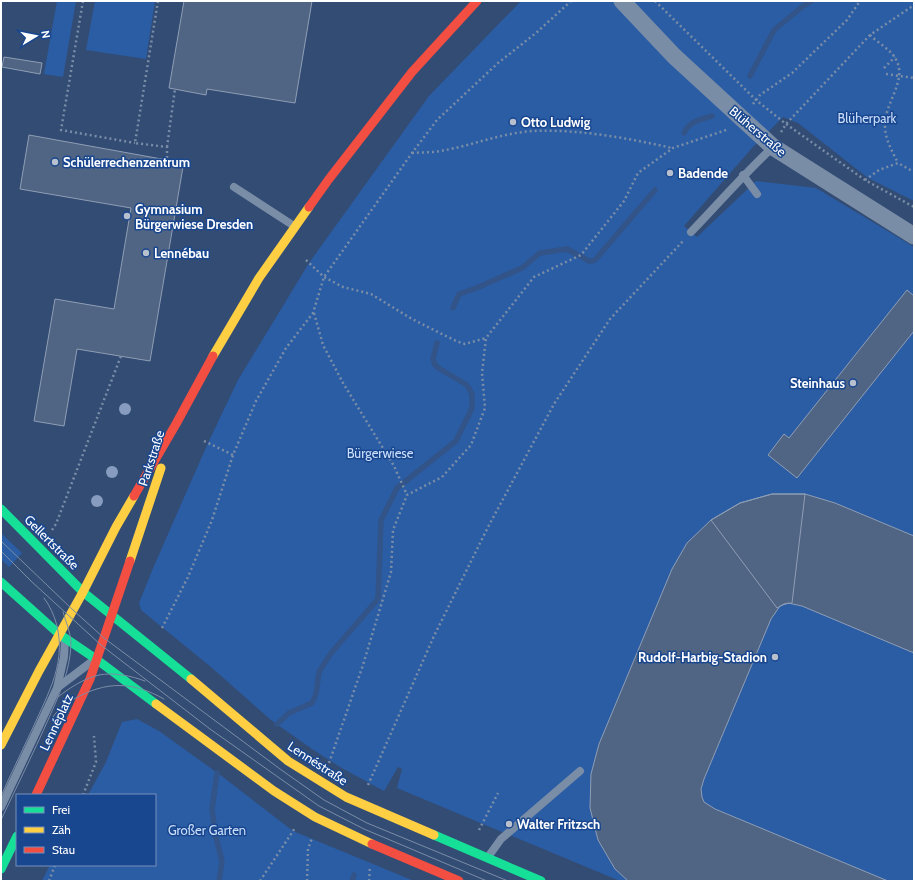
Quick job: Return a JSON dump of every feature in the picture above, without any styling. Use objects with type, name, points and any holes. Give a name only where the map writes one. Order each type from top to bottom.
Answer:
[{"type":"main road","points":[[176,424],[225,334],[259,278],[329,179],[412,72],[477,1]]},
{"type":"main road","name":"Parkstraße","points":[[83,592],[116,527],[176,424]]},
{"type":"main road","name":"Parkstraße","points":[[112,615],[176,424]]},
{"type":"main road","name":"Gellertstraße","points":[[1,510],[30,537],[83,592]]},
{"type":"main road","points":[[1,582],[33,612],[62,636],[96,659],[274,790],[315,817],[369,843],[459,881]]},
{"type":"main road","points":[[1,745],[62,636],[66,621],[83,592],[112,615]]},
{"type":"main road","name":"Lennéplatz","points":[[36,794],[84,693],[112,615]]},
{"type":"main road","name":"Lennéstraße","points":[[112,615],[164,656],[288,761],[346,797],[541,881]]},
{"type":"main road","points":[[1,869],[16,838]]},
{"type":"street","name":"Blüherstraße","points":[[622,1],[674,56],[773,146],[914,236]]},
{"type":"lane","points":[[691,232],[720,202],[743,175],[773,146]]},
{"type":"lane","points":[[743,175],[757,194]]},
{"type":"lane","points":[[234,187],[295,227]]},
{"type":"lane","points":[[1,807],[57,688],[64,658],[62,636]]},
{"type":"lane","points":[[57,688],[96,659]]},
{"type":"lane","points":[[487,857],[501,839],[580,771]]},
{"type":"path","points":[[83,1],[61,130],[167,147]]},
{"type":"path","points":[[136,143],[158,1]]},
{"type":"path","points":[[160,632],[188,577],[212,520],[233,455],[256,401],[286,348],[313,313],[324,277],[412,152],[437,120],[498,63],[536,33],[571,1]]},
{"type":"path","points":[[655,1],[756,100],[786,124],[865,180],[914,207]]},
{"type":"path","points":[[329,765],[363,665],[391,572],[393,530],[407,494],[442,477],[471,445],[484,408],[482,373],[486,338],[534,277],[581,255],[624,201],[638,173],[673,148],[730,129],[760,95],[792,73],[847,20],[860,1]]},
{"type":"path","points":[[773,146],[786,124],[870,35],[914,5]]},
{"type":"path","points":[[870,35],[895,57],[900,72],[898,83],[888,103],[884,125],[887,142],[898,163],[914,172]]},
{"type":"path","points":[[884,68],[895,57]]},
{"type":"path","points":[[886,74],[914,78]]},
{"type":"path","points":[[167,160],[167,147],[175,89]]},
{"type":"path","points":[[412,152],[439,152],[493,138],[532,131],[579,132],[632,139],[673,148]]},
{"type":"path","points":[[865,180],[879,170],[898,163]]},
{"type":"path","points":[[368,786],[379,758],[434,636],[487,529],[554,404],[610,320],[691,232]]},
{"type":"path","points":[[306,260],[324,277],[343,287],[371,294],[412,319],[456,341],[465,344],[486,338]]},
{"type":"path","points":[[313,313],[323,345],[342,384],[394,466],[407,494]]},
{"type":"path","points":[[52,531],[121,356]]},
{"type":"path","points":[[204,441],[233,455]]},
{"type":"path","points":[[83,794],[96,762],[94,736]]},
{"type":"path","points":[[479,830],[498,793]]},
{"type":"path","points":[[260,881],[298,825]]},
{"type":"path","points":[[307,881],[308,849],[313,834]]},
{"type":"path","points":[[369,881],[370,862]]},
{"type":"path","points":[[49,881],[55,866]]},
{"type":"green space","points":[[57,1],[76,1],[63,77],[44,74]]},
{"type":"green space","points":[[95,1],[155,1],[146,59],[86,50]]},
{"type":"green space","points":[[521,1],[914,1],[914,201],[868,178],[798,123],[783,117],[752,148],[684,226],[697,237],[756,181],[816,188],[914,247],[914,881],[620,881],[397,788],[402,769],[398,767],[384,791],[340,767],[271,720],[211,667],[141,610],[139,603],[154,566],[208,443],[238,380],[309,263],[429,96]]},
{"type":"green space","points":[[1,533],[22,553],[9,567],[1,559]]},
{"type":"green space","name":"Großer Garten","points":[[137,719],[159,731],[223,777],[293,831],[414,881],[42,881],[50,866],[156,866],[156,794],[89,794],[106,762],[122,722]]},
{"type":"building","points":[[184,1],[312,1],[295,103],[207,89],[206,95],[169,88]]},
{"type":"building","points":[[4,57],[42,63],[40,74],[2,67]]},
{"type":"building","name":"Lennébau","points":[[29,135],[167,160],[184,161],[150,361],[77,349],[64,426],[34,421],[55,299],[114,309],[131,208],[20,189]]},
{"type":"building","name":"Steinhaus","points":[[907,290],[914,296],[914,331],[797,478],[768,455],[784,434],[789,438]]},
{"type":"building","points":[[772,494],[805,494],[792,603],[784,604],[777,608],[711,520],[740,503]]},
{"type":"building","name":"Rudolf-Harbig-Stadion","points":[[772,494],[805,494],[835,503],[914,536],[914,653],[802,606],[788,603],[780,606],[771,619],[704,779],[701,789],[702,797],[704,802],[715,809],[888,881],[628,881],[615,869],[598,840],[590,808],[591,774],[599,744],[672,569],[687,543],[711,520],[740,503]]},
{"type":"waterway","points":[[750,76],[774,30],[811,1]]},
{"type":"waterway","points":[[684,133],[692,123],[712,116]]},
{"type":"waterway","points":[[453,308],[459,294],[522,268],[540,253],[567,249],[589,261],[595,260],[655,190]]},
{"type":"waterway","points":[[277,724],[289,713],[312,703],[316,694],[319,672],[331,653],[378,599],[381,520],[397,488],[456,441],[472,408],[472,394],[467,385],[435,365],[433,359],[437,343]]},
{"type":"waterway","points":[[217,773],[212,809],[215,833],[222,861],[219,881]]},
{"type":"waterway","points":[[352,881],[354,875]]},
{"type":"tram line","points":[[1,541],[104,638],[324,800],[367,823],[508,881]]},
{"type":"tram line","points":[[1,551],[32,582],[101,645],[210,729],[319,806],[364,829],[487,881]]},
{"type":"tram line","points":[[1,796],[44,703],[56,670],[59,655],[57,625],[52,611],[44,598]]},
{"type":"tram line","points":[[1,820],[48,720],[60,692],[69,664],[71,640],[63,612]]},
{"type":"tram line","points":[[58,697],[88,678],[104,674],[122,675],[145,681]]},
{"type":"tram line","points":[[53,717],[60,709],[74,699],[86,693],[108,686],[130,686],[152,693],[164,699]]},
{"type":"traffic: fast","points":[[1,509],[83,592],[191,679]]},
{"type":"traffic: fast","points":[[1,582],[59,634],[96,659],[156,704]]},
{"type":"traffic: fast","points":[[434,835],[541,881]]},
{"type":"traffic: fast","points":[[1,869],[16,838]]},
{"type":"traffic: slow","points":[[213,356],[259,278],[309,207]]},
{"type":"traffic: slow","points":[[130,561],[161,468]]},
{"type":"traffic: slow","points":[[1,745],[39,671],[134,496]]},
{"type":"traffic: slow","points":[[191,679],[288,761],[346,797],[434,835]]},
{"type":"traffic: slow","points":[[156,704],[274,791],[315,817],[372,844]]},
{"type":"traffic: jam","points":[[309,207],[412,72],[477,1]]},
{"type":"traffic: jam","points":[[134,496],[213,356]]},
{"type":"traffic: jam","points":[[36,794],[90,679],[130,561]]},
{"type":"traffic: jam","points":[[372,844],[459,881]]},
{"type":"place","name":"Otto Ludwig","points":[[513,122]]},
{"type":"place","name":"Schülerrechenzentrum","points":[[55,162]]},
{"type":"place","name":"Badende","points":[[670,173]]},
{"type":"place","name":"Gymnasium Bürgerwiese Dresden","points":[[127,216]]},
{"type":"place","name":"Lennébau","points":[[146,253]]},
{"type":"place","name":"Steinhaus","points":[[853,383]]},
{"type":"place","name":"Rudolf-Harbig-Stadion","points":[[775,657]]},
{"type":"place","name":"Walter Fritzsch","points":[[509,824]]},
{"type":"park label","name":"Blüherpark","points":[[867,118]]},
{"type":"park label","name":"Bürgerwiese","points":[[380,453]]}]
